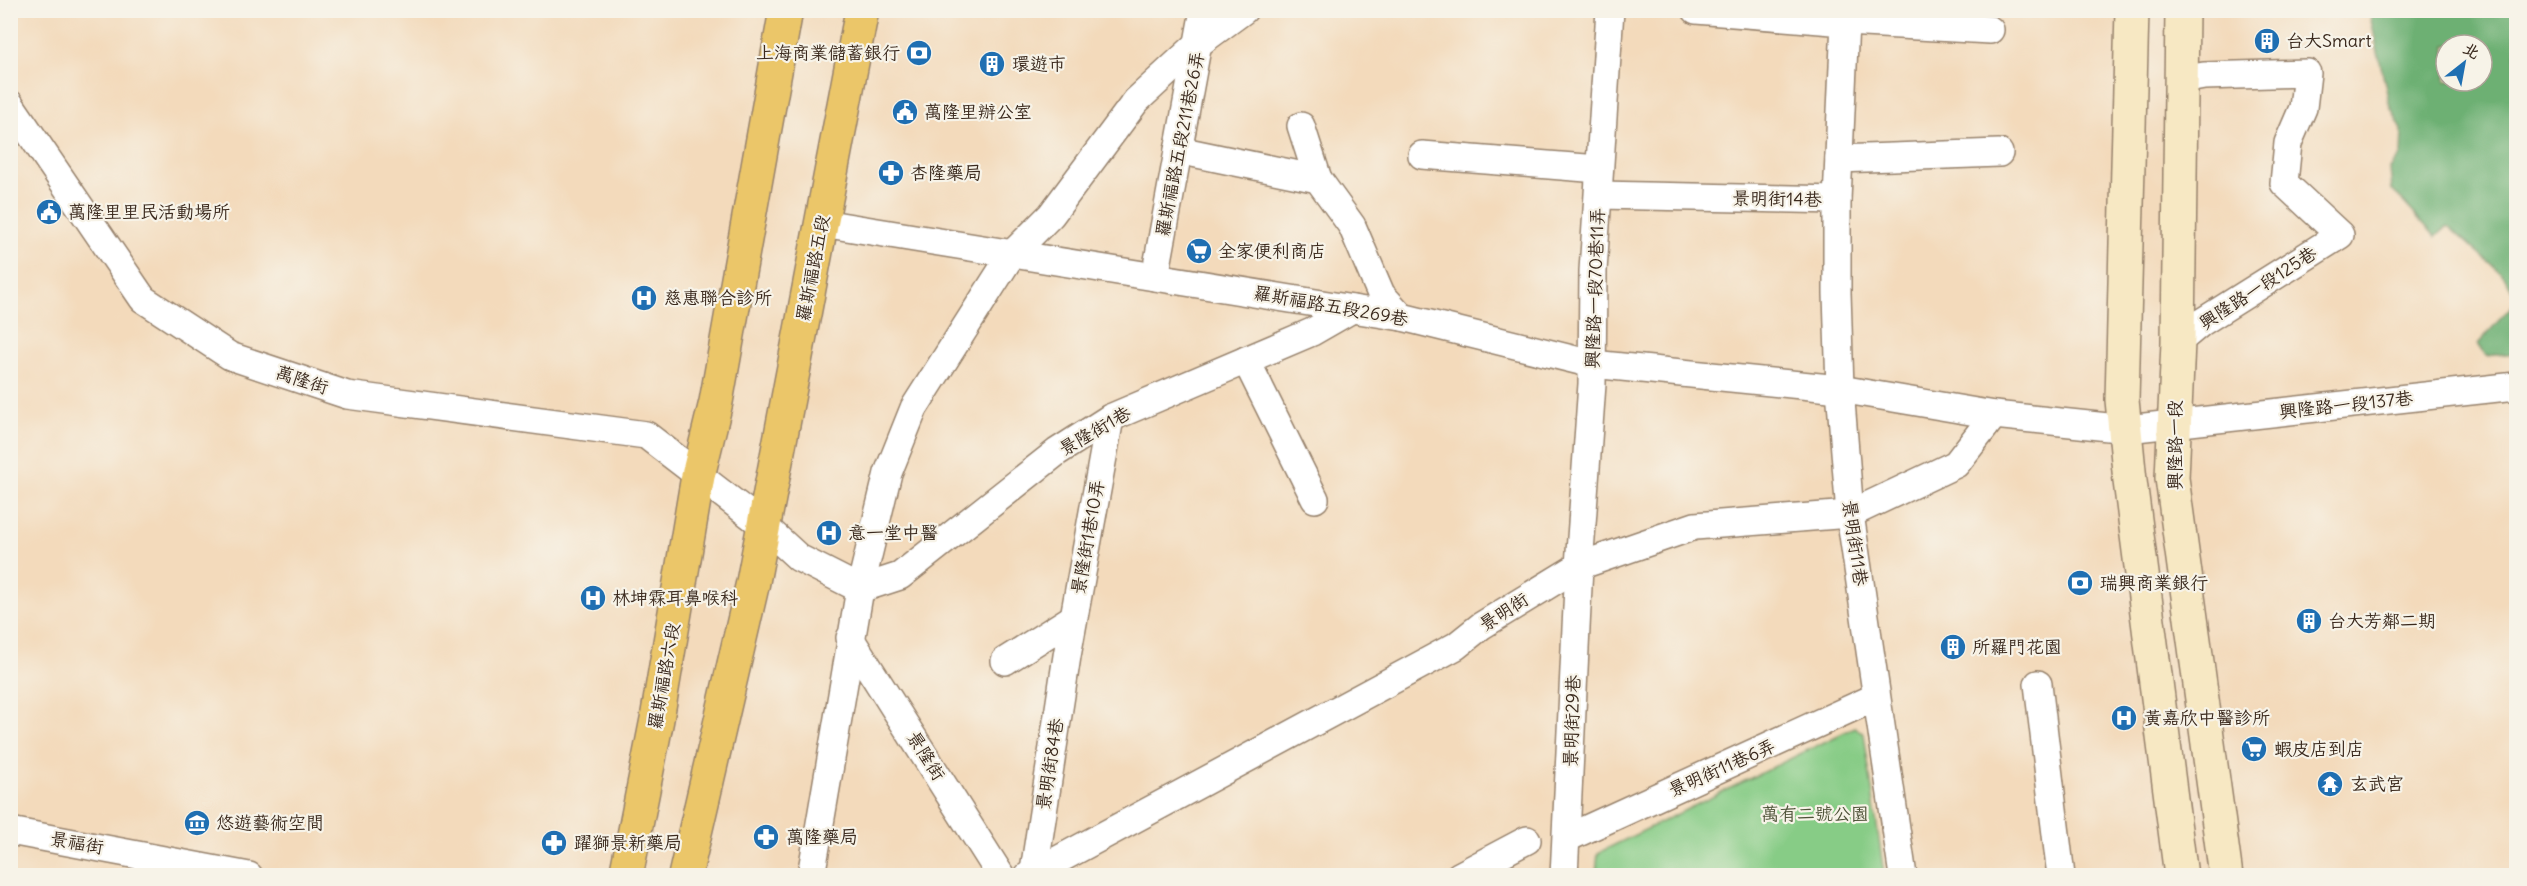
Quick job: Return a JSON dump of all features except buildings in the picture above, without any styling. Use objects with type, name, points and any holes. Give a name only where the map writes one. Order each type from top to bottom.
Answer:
[{"type":"main road","points":[[698,476],[716,402],[786,10]]},
{"type":"main road","name":"羅斯福路五段","points":[[763,525],[862,10]]},
{"type":"main road","points":[[2132,10],[2122,400],[2127,429],[2130,481],[2181,876]]},
{"type":"main road","name":"興隆路一段","points":[[2182,10],[2178,342],[2172,478],[2226,876]]},
{"type":"main road","name":"羅斯福路六段","points":[[626,876],[657,719],[698,476]]},
{"type":"main road","points":[[685,876],[753,582],[763,525]]},
{"type":"street","name":"羅斯福路五段211巷26弄","points":[[1155,277],[1204,10]]},
{"type":"street","points":[[811,876],[860,589],[888,473],[914,408],[1012,254],[1051,215],[1136,101],[1199,43],[1245,10]]},
{"type":"street","name":"興隆路一段70巷11弄","points":[[1579,566],[1592,364],[1593,271],[1610,10]]},
{"type":"street","points":[[1696,10],[1845,16],[1990,30]]},
{"type":"street","points":[[1838,200],[1845,16]]},
{"type":"street","name":"興隆路一段125巷","points":[[2178,342],[2202,322],[2347,230],[2284,183],[2288,143],[2303,108],[2307,73],[2204,76],[2182,80]]},
{"type":"street","name":"萬隆街","points":[[10,104],[143,299],[230,356],[347,395],[646,435],[698,476]]},
{"type":"street","points":[[1301,126],[1318,179],[1352,226],[1381,294],[1402,317]]},
{"type":"street","points":[[1178,150],[1318,179]]},
{"type":"street","points":[[1839,159],[1999,153]]},
{"type":"street","name":"景明街14巷","points":[[1422,155],[1599,182],[1838,200],[1837,293],[1840,389]]},
{"type":"street","name":"羅斯福路五段269巷","points":[[822,223],[1402,317],[1592,364],[1840,389]]},
{"type":"street","name":"景隆街1巷","points":[[860,589],[900,576],[1057,452],[1110,418],[1312,332],[1352,309]]},
{"type":"street","points":[[1246,360],[1315,499]]},
{"type":"street","name":"興隆路一段137巷","points":[[2175,423],[2517,386]]},
{"type":"street","points":[[1840,389],[1994,416],[2127,429],[2175,423]]},
{"type":"street","name":"景明街11巷","points":[[1840,389],[1850,514],[1903,876]]},
{"type":"street","name":"景明街","points":[[1031,873],[1456,646],[1481,626],[1579,566],[1695,526],[1850,514],[1956,464],[1994,416]]},
{"type":"street","name":"景隆街1巷10弄","points":[[1067,656],[1110,418]]},
{"type":"street","points":[[698,476],[763,525],[799,558],[860,589]]},
{"type":"street","name":"景明街29巷","points":[[1564,876],[1579,566]]},
{"type":"street","points":[[1005,661],[1073,618]]},
{"type":"street","name":"景隆街","points":[[850,638],[1001,876]]},
{"type":"street","name":"景明街84巷","points":[[1031,873],[1067,656]]},
{"type":"street","points":[[2038,684],[2061,876]]},
{"type":"street","name":"景明街11巷6弄","points":[[1567,838],[1876,697]]},
{"type":"street","name":"景福街","points":[[10,831],[249,876]]},
{"type":"street","points":[[1459,876],[1527,840]]},
{"type":"green space","points":[[2369,11],[2516,11],[2516,297],[2504,276],[2448,226],[2436,237],[2392,190],[2390,169],[2401,155],[2402,130],[2390,107]]},
{"type":"green space","points":[[2516,301],[2516,353],[2486,356],[2478,344]]},
{"type":"green space","name":"萬有二號公園","points":[[1855,727],[1864,734],[1884,875],[1596,875],[1598,853]]},
{"type":"place","name":"台大Smart","points":[[2267,41]]},
{"type":"place","name":"上海商業儲蓄銀行","points":[[919,53]]},
{"type":"place","name":"環遊市","points":[[992,64]]},
{"type":"place","name":"萬隆里辦公室","points":[[905,112]]},
{"type":"place","name":"杏隆藥局","points":[[891,173]]},
{"type":"place","name":"萬隆里里民活動場所","points":[[49,212]]},
{"type":"place","name":"全家便利商店","points":[[1199,251]]},
{"type":"place","name":"慈惠聯合診所","points":[[644,298]]},
{"type":"place","name":"意一堂中醫","points":[[829,533]]},
{"type":"place","name":"瑞興商業銀行","points":[[2080,583]]},
{"type":"place","name":"林坤霖耳鼻喉科","points":[[593,598]]},
{"type":"place","name":"台大芳鄰二期","points":[[2309,621]]},
{"type":"place","name":"所羅門花園","points":[[1953,647]]},
{"type":"place","name":"黃嘉欣中醫診所","points":[[2124,718]]},
{"type":"place","name":"蝦皮店到店","points":[[2254,749]]},
{"type":"place","name":"玄武宮","points":[[2330,784]]},
{"type":"place","name":"悠遊藝術空間","points":[[197,823]]},
{"type":"place","name":"萬隆藥局","points":[[766,837]]},
{"type":"place","name":"躍獅景新藥局","points":[[554,843]]}]
